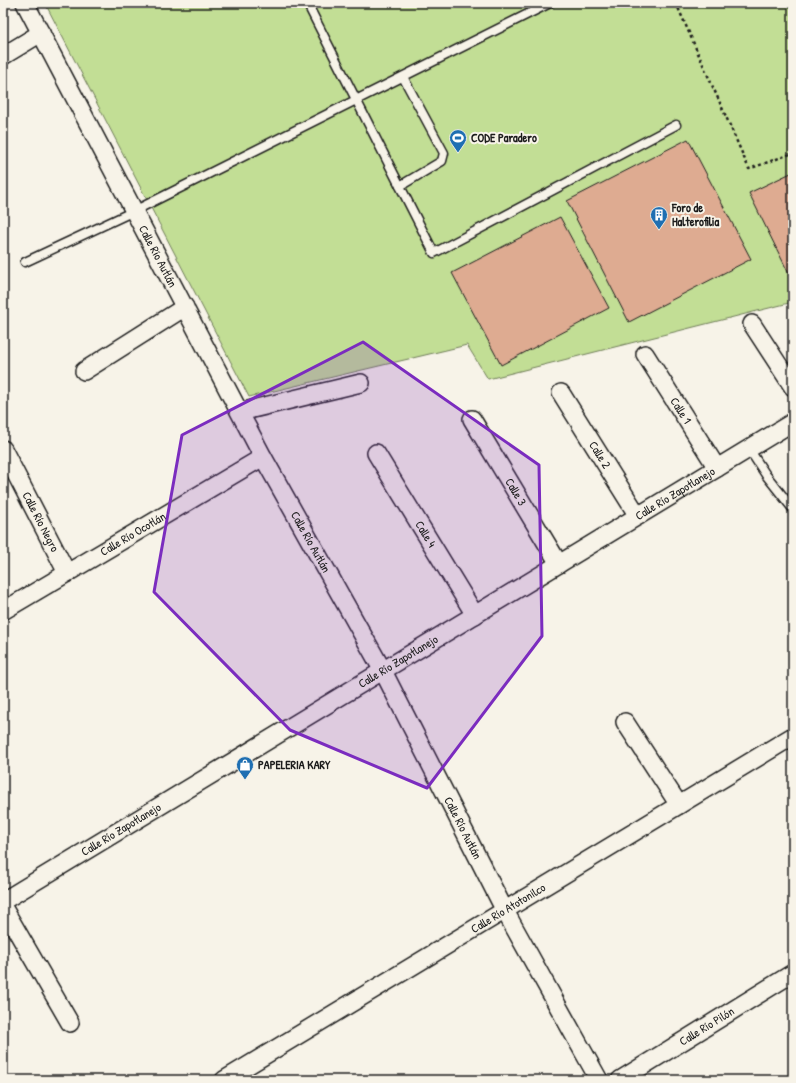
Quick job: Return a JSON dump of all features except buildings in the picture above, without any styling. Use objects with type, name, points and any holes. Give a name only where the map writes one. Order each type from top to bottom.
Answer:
[{"type":"street","name":"Calle Río Autlán","points":[[25,3],[263,457],[383,671],[505,911],[599,1080]]},
{"type":"street","points":[[3,56],[42,33]]},
{"type":"street","points":[[84,371],[185,307]]},
{"type":"street","points":[[752,324],[793,387]]},
{"type":"street","name":"Calle 1","points":[[645,354],[717,468]]},
{"type":"street","points":[[240,412],[361,383]]},
{"type":"street","name":"Calle 2","points":[[561,393],[638,516]]},
{"type":"street","name":"Calle 3","points":[[472,419],[559,564]]},
{"type":"street","name":"Calle Río Zapotlanejo","points":[[3,901],[793,422]]},
{"type":"street","name":"Calle Río Negro","points":[[3,449],[67,573]]},
{"type":"street","name":"Calle 4","points":[[376,453],[475,615]]},
{"type":"street","name":"Calle Río Ocotlán","points":[[3,611],[263,457]]},
{"type":"street","points":[[625,722],[679,805]]},
{"type":"street","name":"Calle Río Atotonilco","points":[[224,1080],[793,736]]},
{"type":"street","points":[[3,907],[70,1023]]},
{"type":"street","name":"Calle Río Pilón","points":[[620,1080],[793,974]]},
{"type":"lane","points":[[307,3],[434,253],[676,125]]},
{"type":"lane","points":[[24,262],[134,211],[550,3]]},
{"type":"lane","points":[[400,186],[442,161],[444,153],[403,77]]},
{"type":"lane","points":[[749,449],[766,475],[793,509]]},
{"type":"path","points":[[676,3],[749,169],[793,153]]},
{"type":"highlighted area","points":[[363,342],[539,465],[542,636],[427,788],[290,730],[154,592],[182,435]]},
{"type":"green space","name":"CODE Paradero","points":[[45,3],[793,3],[793,302],[488,379],[467,345],[249,397]]},
{"type":"place","name":"CODE Paradero","points":[[458,153]]},
{"type":"place","name":"Foro de Halterofilia","points":[[659,230]]},
{"type":"place","name":"PAPELERIA KARY","points":[[245,780]]}]
